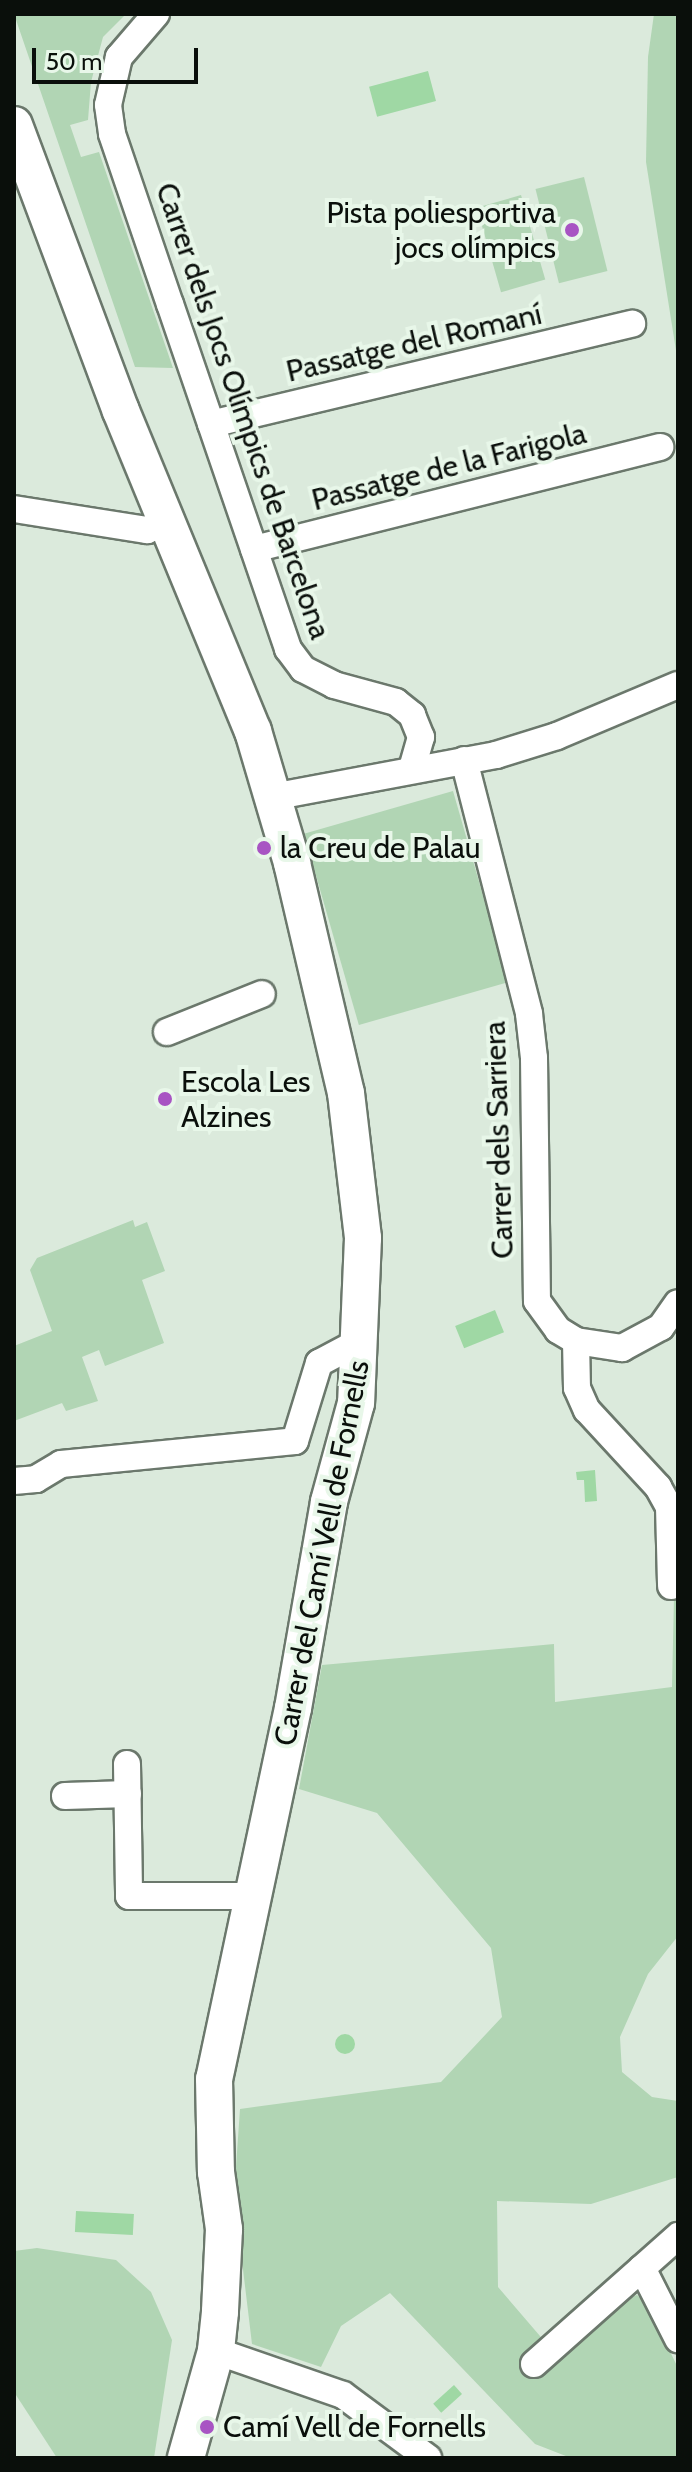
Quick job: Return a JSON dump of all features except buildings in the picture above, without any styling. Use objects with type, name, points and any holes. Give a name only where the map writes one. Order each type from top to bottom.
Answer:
[{"type":"street","name":"Carrer dels Jocs Olímpics de Barcelona","points":[[156,14],[135,33],[115,66],[110,125],[211,424],[288,649],[303,669],[334,685],[396,702],[412,715],[421,737],[412,769]]},
{"type":"street","name":"Carrer del Camí Vell de Fornells","points":[[14,125],[253,731],[346,1093],[363,1238],[362,1340],[356,1403],[329,1502],[214,2079],[216,2172],[224,2229],[216,2351],[186,2458]]},
{"type":"street","name":"Passatge del Romaní","points":[[211,424],[632,324]]},
{"type":"street","name":"Passatge de la Farigola","points":[[254,549],[660,447]]},
{"type":"street","points":[[14,509],[147,530],[168,520]]},
{"type":"street","points":[[272,797],[464,760],[557,736],[678,685]]},
{"type":"street","name":"Carrer dels Sarriera","points":[[464,760],[529,1014],[535,1071],[536,1293],[546,1316],[576,1341]]},
{"type":"street","points":[[167,1032],[262,994]]},
{"type":"street","points":[[671,1586],[669,1507],[658,1487],[587,1410],[577,1388],[576,1341],[622,1348],[642,1341],[661,1327],[678,1303]]},
{"type":"street","points":[[14,1481],[36,1479],[61,1464],[295,1441],[319,1363],[362,1340]]},
{"type":"street","points":[[127,1764],[129,1896],[252,1896]]},
{"type":"street","points":[[65,1796],[128,1794]]},
{"type":"street","points":[[534,2364],[678,2236]]},
{"type":"street","points":[[642,2268],[678,2339]]},
{"type":"street","points":[[216,2351],[343,2395],[428,2458]]},
{"type":"shaded area","points":[[14,14],[126,14],[103,37],[91,82],[88,120],[70,125],[81,157],[99,152],[173,368],[135,367]]},
{"type":"shaded area","points":[[654,14],[678,14],[678,363],[646,162],[648,57]]},
{"type":"shaded area","points":[[428,71],[436,101],[377,117],[369,87]]},
{"type":"shaded area","name":"Pista poliesportiva jocs olímpics","points":[[584,177],[607,271],[559,283],[535,189]]},
{"type":"shaded area","points":[[521,195],[545,280],[501,292],[477,208]]},
{"type":"shaded area","points":[[453,791],[508,982],[359,1025],[304,834]]},
{"type":"shaded area","points":[[133,1220],[135,1227],[147,1222],[165,1271],[142,1280],[164,1343],[105,1366],[99,1350],[82,1357],[98,1401],[66,1411],[62,1403],[14,1421],[14,1346],[52,1331],[30,1270],[37,1258]]},
{"type":"shaded area","points":[[495,1310],[504,1332],[464,1348],[455,1326]]},
{"type":"shaded area","points":[[595,1470],[597,1501],[585,1502],[584,1480],[577,1480],[576,1472]]},
{"type":"shaded area","points":[[676,1506],[678,1936],[648,1974],[620,2037],[622,2072],[652,2097],[678,2101],[678,2177],[591,2204],[497,2201],[498,2287],[558,2357],[624,2300],[637,2295],[647,2304],[678,2368],[678,2458],[571,2458],[535,2444],[390,2293],[341,2326],[321,2367],[252,2344],[234,2195],[240,2109],[441,2082],[502,2017],[491,1948],[377,1813],[299,1789],[322,1665],[554,1644],[555,1702],[672,1687]]},
{"type":"shaded area","points":[[341,2034],[349,2034],[355,2044],[349,2054],[341,2054],[335,2048],[335,2040]]},
{"type":"shaded area","points":[[76,2211],[134,2214],[133,2235],[75,2232]]},
{"type":"shaded area","points":[[37,2248],[116,2260],[151,2292],[172,2340],[154,2458],[57,2458],[14,2392],[14,2251]]},
{"type":"shaded area","points":[[454,2385],[462,2394],[441,2413],[433,2404]]},
{"type":"place","name":"Pista poliesportiva jocs olímpics","points":[[572,230]]},
{"type":"place","name":"la Creu de Palau","points":[[264,848]]},
{"type":"place","name":"Escola Les Alzines","points":[[165,1099]]},
{"type":"place","name":"Camí Vell de Fornells","points":[[207,2427]]}]
